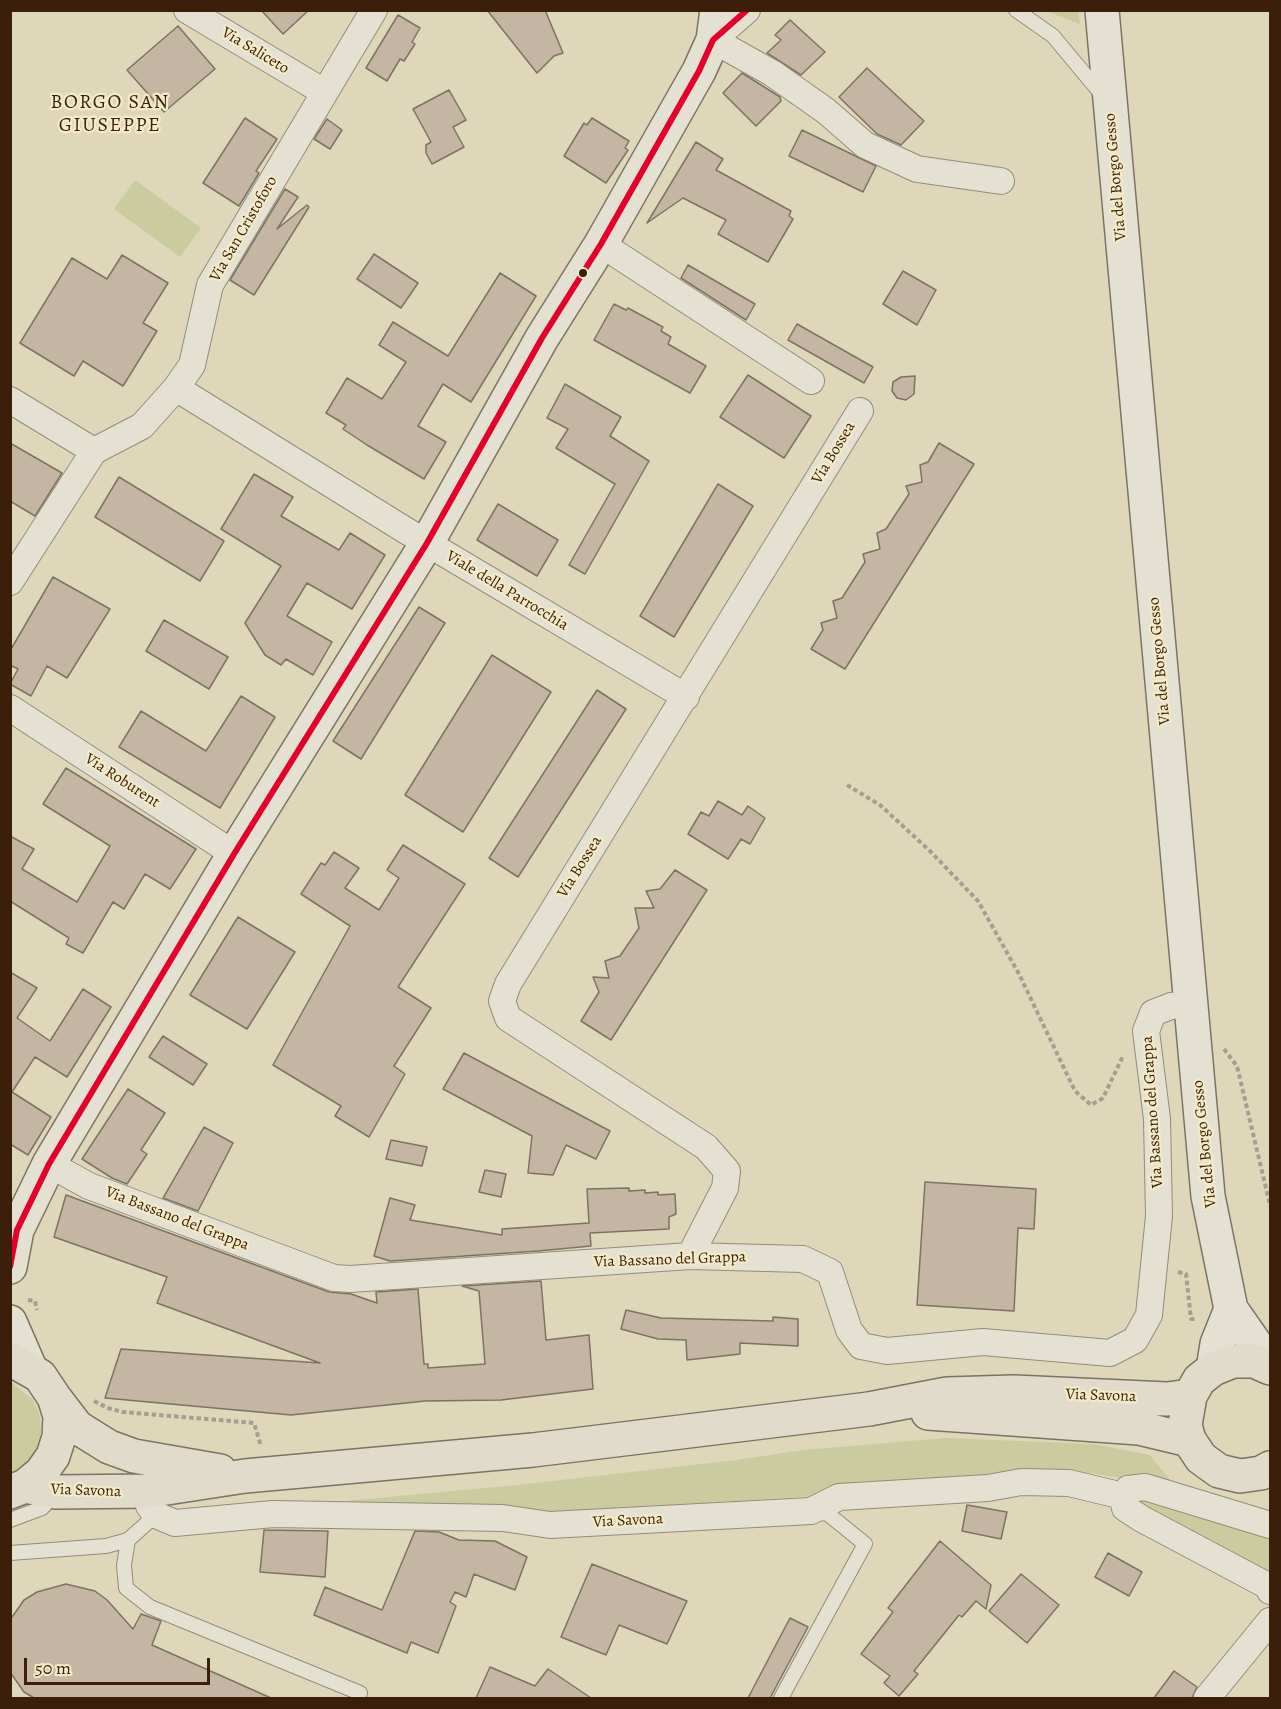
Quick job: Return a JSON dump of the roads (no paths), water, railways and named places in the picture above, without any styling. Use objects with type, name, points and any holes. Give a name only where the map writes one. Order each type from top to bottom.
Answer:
[{"type":"main road","points":[[1270,1366],[1254,1361],[1233,1361],[1213,1369],[1199,1380],[1190,1396],[1185,1425],[1189,1440],[1201,1458],[1218,1471],[1240,1476],[1262,1473],[1270,1468]]},
{"type":"main road","name":"Via Savona","points":[[20,1364],[48,1386],[77,1427],[109,1447],[134,1456],[245,1476]]},
{"type":"main road","name":"Via Savona","points":[[31,1490],[152,1503],[245,1476],[533,1450],[869,1409],[947,1394],[1014,1392],[1167,1399],[1190,1396]]},
{"type":"main road","points":[[31,1490],[53,1456],[59,1427],[54,1397]]},
{"type":"main road","name":"Via Savona","points":[[869,1409],[1139,1428],[1189,1440]]},
{"type":"street","name":"Via Saliceto","points":[[187,10],[324,92]]},
{"type":"street","name":"Via San Cristoforo","points":[[10,582],[94,451],[142,426],[176,388],[192,365],[210,285],[374,10]]},
{"type":"street","points":[[10,1267],[17,1230],[49,1164],[234,854],[427,543],[542,338],[601,244],[699,71],[715,25],[747,10]]},
{"type":"street","name":"Via del Borgo Gesso","points":[[1102,10],[1217,1314],[1270,1366]]},
{"type":"street","points":[[715,25],[772,73],[808,98],[865,145],[916,169],[1002,181]]},
{"type":"street","points":[[601,244],[811,381]]},
{"type":"street","name":"Viale della Parrocchia","points":[[176,388],[427,543],[686,697]]},
{"type":"street","points":[[10,400],[94,451]]},
{"type":"street","name":"Via Bossea","points":[[690,1256],[725,1188],[727,1172],[706,1147],[508,1018],[502,1001],[508,984],[860,411]]},
{"type":"street","name":"Via Roburent","points":[[10,708],[234,854]]},
{"type":"street","name":"Via Bassano del Grappa","points":[[49,1164],[89,1186],[333,1278],[350,1279],[690,1256],[802,1258],[830,1272],[849,1330],[861,1346],[887,1352],[982,1342],[1110,1353],[1135,1340],[1149,1315],[1159,1216],[1157,1119],[1146,1031],[1153,1013],[1171,1006],[1192,1012]]},
{"type":"street","points":[[1213,1369],[1217,1344],[1217,1314]]},
{"type":"street","points":[[10,1322],[20,1364]]},
{"type":"street","name":"Via Savona","points":[[152,1503],[175,1523],[273,1514],[502,1518],[550,1525],[811,1511],[839,1497],[988,1488],[1021,1482],[1069,1483],[1124,1496],[1128,1489],[1145,1487],[1270,1525]]},
{"type":"street","points":[[1124,1496],[1125,1508],[1268,1586],[1270,1591]]},
{"type":"street","points":[[1207,1698],[1270,1621]]},
{"type":"lane","points":[[1016,10],[1053,36],[1110,105]]},
{"type":"lane","points":[[10,1520],[42,1508],[31,1490]]},
{"type":"lane","points":[[152,1503],[128,1540],[124,1565],[126,1588],[150,1607],[360,1693]]},
{"type":"lane","points":[[781,1698],[865,1544],[828,1514],[811,1511]]},
{"type":"lane","points":[[10,1553],[84,1550],[128,1540]]},
{"type":"district","name":"BORGO SAN GIUSEPPE","points":[[110,114]]}]
